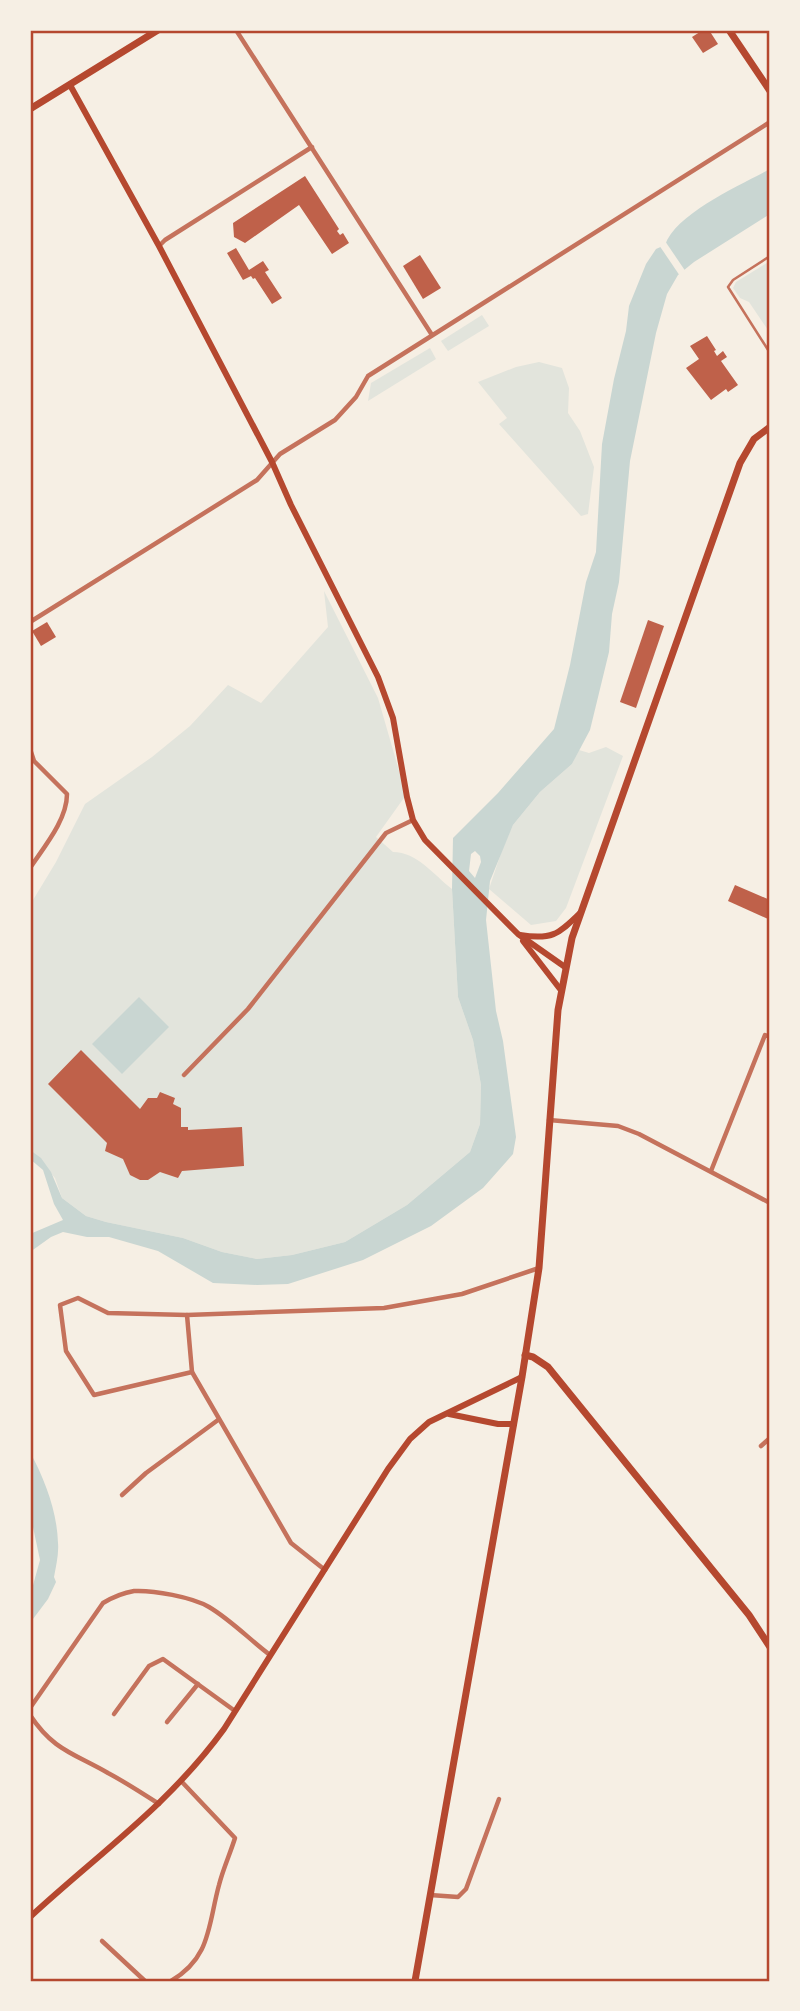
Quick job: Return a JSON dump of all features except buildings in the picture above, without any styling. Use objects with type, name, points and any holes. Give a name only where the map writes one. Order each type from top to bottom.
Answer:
[{"type":"main road","points":[[30,109],[158,30]]},
{"type":"main road","points":[[729,30],[770,91]]},
{"type":"main road","points":[[70,85],[159,246],[272,462],[378,677],[393,718],[413,820],[425,840],[442,859],[518,934],[560,989]]},
{"type":"main road","points":[[415,1981],[539,1268],[560,989],[565,967],[581,911],[740,463],[754,439],[770,427]]},
{"type":"main road","points":[[518,934],[550,937],[563,930],[581,911]]},
{"type":"main road","points":[[518,934],[565,967]]},
{"type":"main road","points":[[525,1355],[548,1367],[749,1615],[770,1647]]},
{"type":"main road","points":[[30,1917],[159,1804],[200,1762],[410,1439],[429,1422],[522,1377]]},
{"type":"main road","points":[[447,1414],[498,1424],[514,1424]]},
{"type":"street","points":[[236,30],[432,335]]},
{"type":"street","points":[[30,622],[257,480],[280,454],[335,420],[356,397],[368,376],[770,122]]},
{"type":"street","points":[[159,246],[312,147]]},
{"type":"street","points":[[30,749],[34,761],[67,794],[67,805],[30,868]]},
{"type":"street","points":[[184,1075],[248,1009],[386,833],[413,820]]},
{"type":"street","points":[[711,1171],[768,1036]]},
{"type":"street","points":[[550,1120],[618,1126],[639,1134],[770,1203]]},
{"type":"street","points":[[192,1372],[93,1395],[66,1351],[60,1305],[78,1298],[107,1312],[187,1315],[384,1308],[462,1294],[539,1268]]},
{"type":"street","points":[[187,1315],[192,1372],[218,1420],[291,1543],[326,1570]]},
{"type":"street","points":[[122,1495],[218,1420]]},
{"type":"street","points":[[761,1446],[770,1438]]},
{"type":"street","points":[[30,1708],[103,1602],[116,1595],[150,1592],[199,1601],[270,1656]]},
{"type":"street","points":[[114,1714],[149,1666],[163,1659],[235,1711]]},
{"type":"street","points":[[167,1723],[198,1684]]},
{"type":"street","points":[[30,1715],[38,1728],[59,1748],[159,1804]]},
{"type":"street","points":[[171,1981],[192,1965],[207,1941],[219,1885],[235,1838],[182,1782]]},
{"type":"street","points":[[430,1895],[458,1897],[466,1889],[499,1799]]},
{"type":"street","points":[[102,1941],[145,1981]]},
{"type":"lane","points":[[770,256],[733,280],[728,287],[770,353]]},
{"type":"shaded area","points":[[770,169],[770,214],[694,262],[678,275],[667,294],[656,333],[630,461],[619,582],[612,614],[609,652],[590,730],[572,764],[540,792],[513,825],[490,881],[486,920],[496,1011],[503,1041],[516,1137],[513,1154],[483,1188],[431,1226],[363,1260],[288,1284],[213,1283],[158,1251],[109,1237],[87,1237],[63,1232],[30,1252],[30,1234],[63,1220],[54,1204],[43,1170],[30,1159],[30,1150],[41,1158],[51,1172],[62,1198],[86,1216],[183,1238],[222,1252],[257,1259],[292,1255],[345,1242],[407,1205],[470,1152],[480,1124],[481,1085],[473,1040],[458,997],[452,889],[453,838],[498,793],[554,729],[586,582],[596,552],[602,444],[614,379],[629,306],[646,264],[656,249],[665,245],[671,233],[695,211]],"holes":[[[475,851],[481,862],[475,878],[469,871],[471,854]]]},
{"type":"shaded area","points":[[770,261],[770,333],[749,302],[740,298],[733,288],[736,282]]},
{"type":"shaded area","points":[[482,315],[489,326],[448,351],[441,341]]},
{"type":"shaded area","points":[[430,348],[436,359],[368,401],[371,383]]},
{"type":"shaded area","points":[[539,362],[562,368],[569,388],[568,413],[580,431],[594,467],[588,514],[581,516],[499,424],[507,418],[478,382],[516,367]]},
{"type":"shaded area","points":[[324,591],[378,698],[406,795],[376,837],[393,852],[410,856],[425,865],[452,889],[458,997],[473,1040],[481,1085],[480,1124],[470,1152],[407,1205],[345,1242],[292,1255],[257,1259],[222,1252],[183,1238],[86,1216],[62,1198],[55,1178],[30,1150],[30,905],[56,862],[85,804],[152,757],[190,726],[228,685],[261,703],[328,627]]},
{"type":"shaded area","points":[[606,747],[623,756],[566,908],[556,921],[531,925],[489,889],[502,850],[513,825],[540,792],[572,764],[579,750],[589,753]]},
{"type":"shaded area","points":[[139,997],[169,1027],[122,1074],[92,1044]]},
{"type":"shaded area","points":[[30,1452],[49,1496],[58,1547],[54,1577],[56,1582],[48,1599],[30,1623],[30,1596],[40,1560],[30,1513]]},
{"type":"pier","points":[[665,241],[686,272],[680,276],[659,245]]}]
